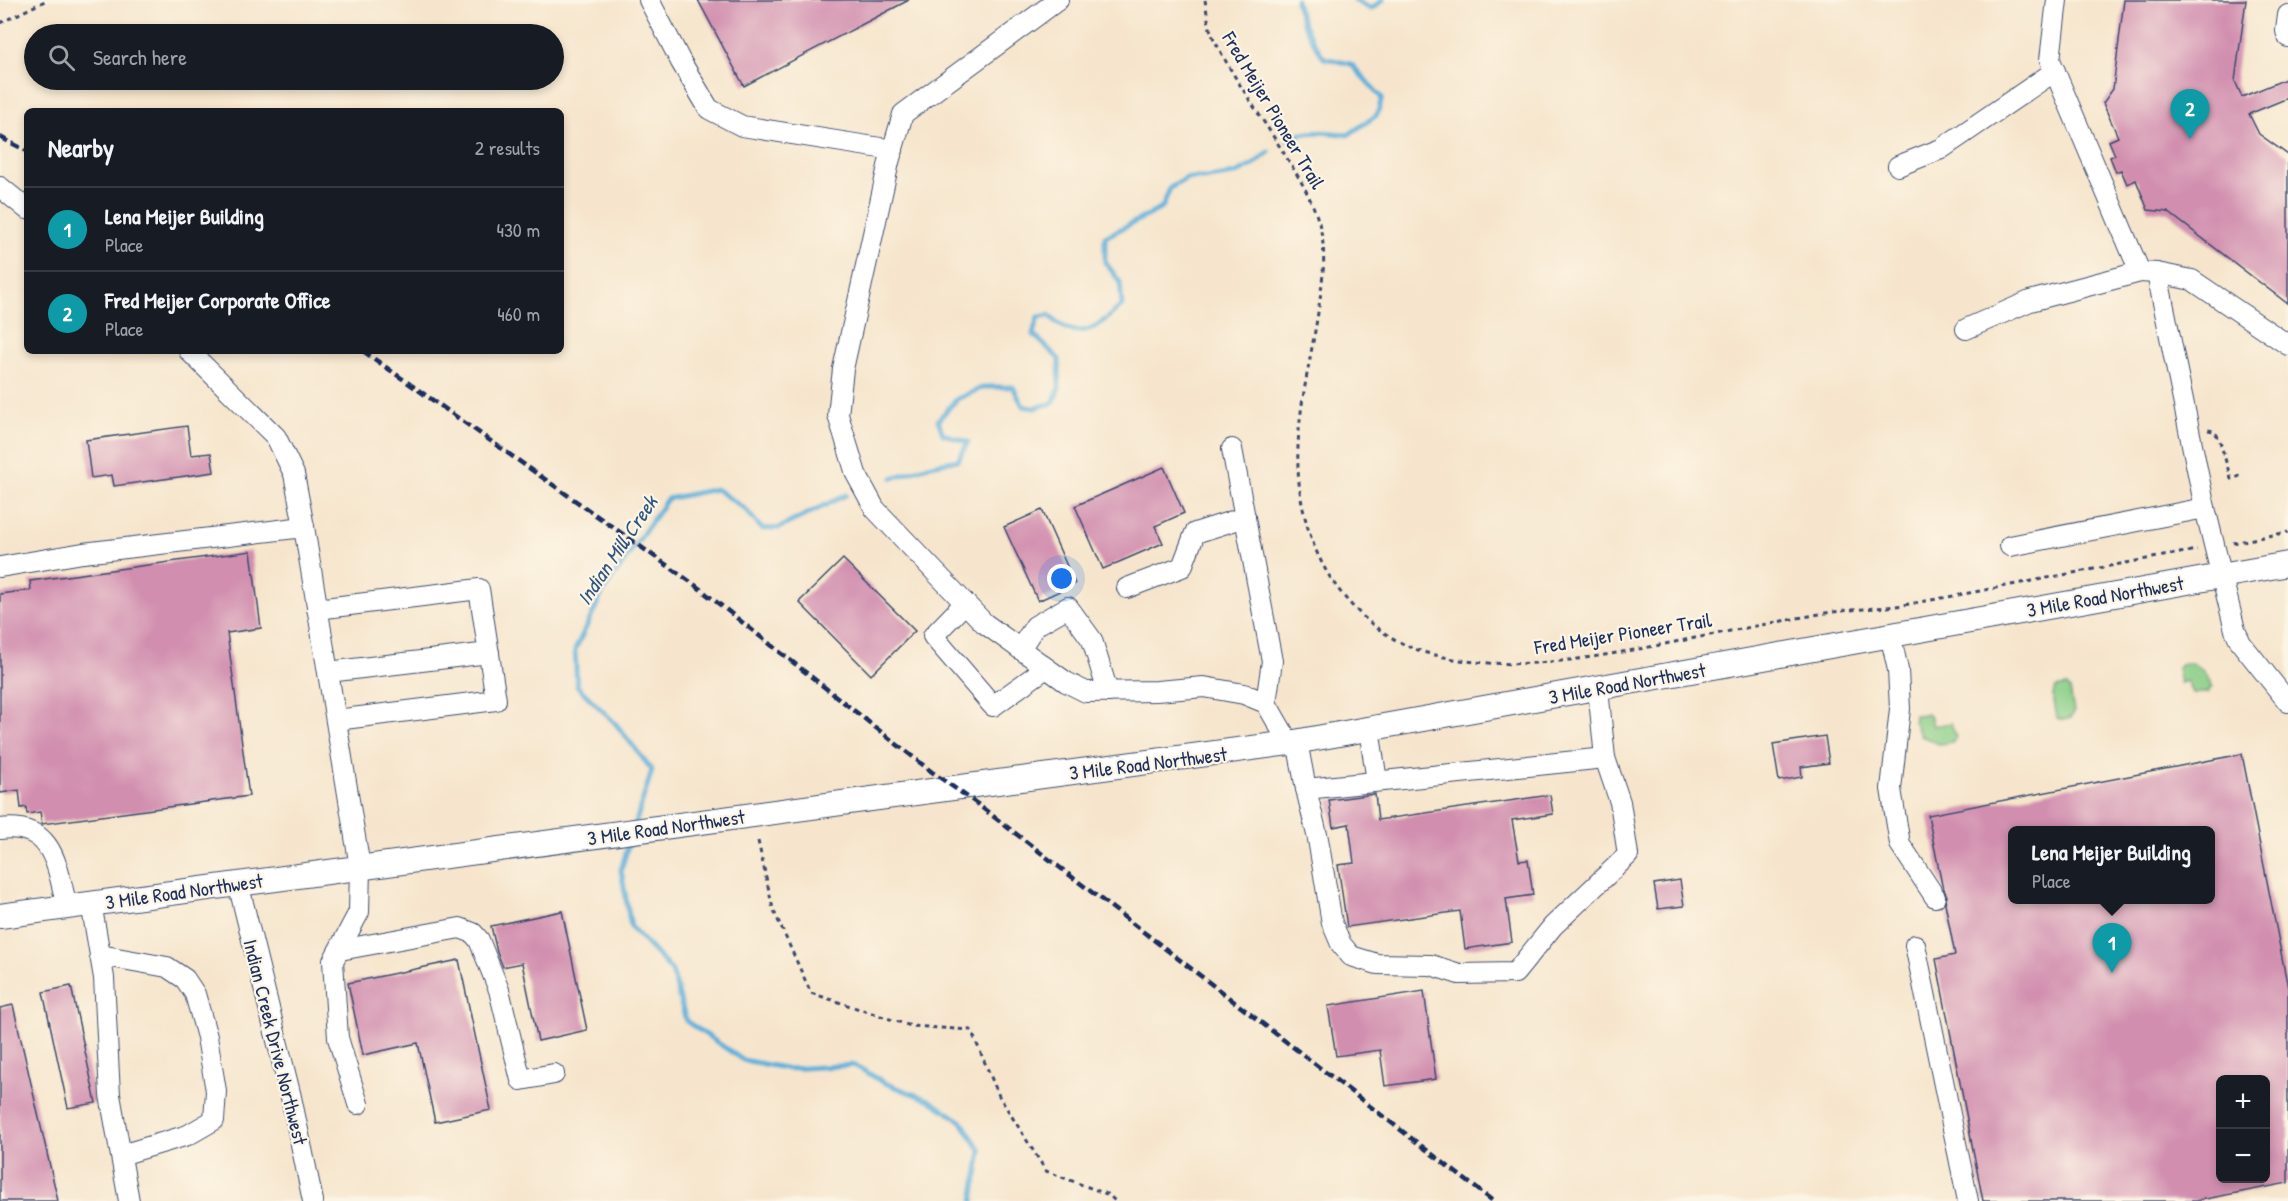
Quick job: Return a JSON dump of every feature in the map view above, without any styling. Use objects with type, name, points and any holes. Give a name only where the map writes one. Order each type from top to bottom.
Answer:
[{"type":"main road","name":"3 Mile Road Northwest","points":[[0,916],[1293,742],[2288,564]]},
{"type":"street","points":[[649,0],[681,62],[710,109],[742,126],[893,150]]},
{"type":"street","points":[[1058,0],[903,114],[843,369],[838,415],[856,474],[875,509],[984,623],[1066,682],[1086,692],[1157,692],[1204,687],[1244,694],[1266,703],[1293,742],[1318,839],[1332,923],[1341,944],[1351,957],[1377,964],[1431,965],[1459,974],[1515,973],[1553,927],[1628,855],[1620,802],[1605,758],[1598,689]]},
{"type":"street","points":[[2057,0],[2050,60],[2148,272],[2235,630],[2241,643],[2288,702]]},
{"type":"street","points":[[2288,15],[2286,31],[2288,36]]},
{"type":"street","points":[[1898,166],[1941,149],[2055,71]]},
{"type":"street","points":[[0,187],[24,207]]},
{"type":"street","points":[[1966,329],[2030,301],[2148,272],[2192,280],[2288,345]]},
{"type":"street","points":[[192,354],[276,437],[294,474],[360,867],[360,912],[333,961],[338,1038],[358,1104]]},
{"type":"street","points":[[1232,449],[1272,661],[1266,703]]},
{"type":"street","points":[[2010,546],[2205,508]]},
{"type":"street","points":[[1127,588],[1182,567],[1195,533],[1245,517]]},
{"type":"street","points":[[0,567],[83,553],[304,528]]},
{"type":"street","points":[[317,609],[479,589],[496,700],[336,720]]},
{"type":"street","points":[[965,603],[933,636],[993,706],[1046,668]]},
{"type":"street","points":[[1020,649],[1035,626],[1068,607],[1092,640],[1108,692]]},
{"type":"street","points":[[1890,634],[1898,670],[1900,709],[1891,789],[1899,844],[1935,897]]},
{"type":"street","points":[[327,672],[489,653]]},
{"type":"street","points":[[1369,729],[1377,781]]},
{"type":"street","points":[[1305,789],[1605,758]]},
{"type":"street","points":[[0,829],[10,828],[38,834],[54,855],[79,905],[100,955],[104,978],[110,1095],[129,1201]]},
{"type":"street","name":"Indian Creek Drive Northwest","points":[[238,883],[291,1097],[313,1201]]},
{"type":"street","points":[[340,950],[460,928],[473,933],[479,940],[499,990],[521,1080],[554,1074]]},
{"type":"street","points":[[1915,945],[1968,1201]]},
{"type":"street","points":[[100,955],[168,966],[185,979],[195,994],[216,1091],[214,1120],[188,1135],[121,1155]]},
{"type":"path","points":[[0,23],[47,0]]},
{"type":"path","name":"Fred Meijer Pioneer Trail","points":[[1205,0],[1211,34],[1302,181],[1316,210],[1323,242],[1322,278],[1297,444],[1298,478],[1311,538],[1321,562],[1349,603],[1398,642],[1432,655],[1480,663],[1539,664],[1623,652],[1826,612],[1900,606],[2198,549]]},
{"type":"path","points":[[2189,435],[2208,430],[2214,431],[2219,438],[2231,479],[2240,476]]},
{"type":"path","points":[[2233,543],[2288,532]]},
{"type":"path","points":[[758,841],[773,909],[811,993],[911,1026],[971,1030],[999,1096],[1046,1171],[1109,1195],[1115,1201]]},
{"type":"green space","points":[[2191,663],[2201,669],[2212,686],[2207,693],[2192,693],[2187,681],[2180,683],[2177,669],[2182,664]]},
{"type":"green space","points":[[2067,686],[2070,690],[2074,712],[2071,718],[2063,720],[2057,718],[2053,694],[2056,688]]},
{"type":"green space","points":[[1927,714],[1933,726],[1951,723],[1956,737],[1952,742],[1939,744],[1921,736],[1913,721],[1915,715]]},
{"type":"building","points":[[698,0],[909,0],[744,86]]},
{"type":"building","points":[[2124,0],[2246,0],[2235,81],[2242,97],[2288,78],[2288,98],[2249,114],[2259,134],[2288,155],[2288,304],[2168,212],[2148,210],[2136,180],[2127,184],[2121,170],[2116,172],[2110,157],[2115,155],[2109,141],[2118,137],[2103,103],[2113,89]]},
{"type":"building","points":[[187,426],[191,455],[211,453],[214,472],[114,486],[112,475],[91,478],[86,440]]},
{"type":"building","points":[[1164,467],[1184,513],[1155,526],[1163,543],[1103,569],[1075,506]]},
{"type":"building","points":[[1042,510],[1075,584],[1038,601],[1004,527]]},
{"type":"building","points":[[251,551],[261,628],[227,633],[249,796],[42,824],[40,812],[27,814],[26,807],[21,808],[19,790],[0,793],[0,594],[31,590],[30,581]]},
{"type":"building","points":[[843,559],[915,631],[871,675],[799,602]]},
{"type":"building","points":[[1825,736],[1829,763],[1801,767],[1802,777],[1779,781],[1773,744]]},
{"type":"building","points":[[2242,754],[2288,988],[2288,1183],[2195,1201],[1983,1201],[1936,959],[1955,955],[1945,903],[1947,896],[1942,885],[1928,815]]},
{"type":"building","points":[[1375,794],[1378,820],[1550,795],[1553,814],[1512,820],[1519,861],[1528,860],[1533,895],[1506,899],[1512,942],[1465,949],[1460,911],[1347,927],[1338,865],[1354,863],[1349,824],[1333,827],[1329,800]]},
{"type":"building","points":[[1680,880],[1684,906],[1658,909],[1654,884]]},
{"type":"building","points":[[562,911],[587,1030],[538,1041],[522,963],[503,967],[491,926]]},
{"type":"building","points":[[459,960],[491,1110],[435,1122],[418,1043],[363,1055],[348,983]]},
{"type":"building","points":[[71,986],[96,1103],[68,1108],[43,992]]},
{"type":"building","points":[[1424,991],[1436,1079],[1385,1086],[1380,1050],[1336,1056],[1328,1006]]},
{"type":"building","points":[[13,1005],[58,1201],[0,1201],[0,1008]]},
{"type":"waterway","name":"Indian Mill Creek","points":[[1288,140],[1309,133],[1325,132],[1348,135],[1377,115],[1382,98],[1351,64],[1324,58],[1303,23],[1296,0]]},
{"type":"waterway","name":"Indian Mill Creek","points":[[1354,0],[1371,9],[1383,0]]},
{"type":"waterway","name":"Indian Mill Creek","points":[[893,478],[931,465],[958,460],[968,442],[943,434],[938,420],[957,399],[984,387],[1013,387],[1023,406],[1034,408],[1053,403],[1059,388],[1059,359],[1033,334],[1038,317],[1049,315],[1069,329],[1087,330],[1122,305],[1120,282],[1105,262],[1105,237],[1162,208],[1170,188],[1187,178],[1235,174],[1253,165],[1269,152]]},
{"type":"waterway","name":"Indian Mill Creek","points":[[635,825],[652,770],[615,723],[577,686],[575,650],[603,592],[667,499],[716,489],[745,509],[762,529],[779,528],[846,495]]},
{"type":"waterway","name":"Indian Mill Creek","points":[[630,839],[621,870],[631,927],[672,971],[686,1021],[743,1060],[789,1069],[854,1065],[885,1083],[929,1100],[961,1121],[981,1151],[973,1201]]},
{"type":"railway","points":[[0,137],[24,149]]},
{"type":"railway","points":[[367,354],[695,585],[932,772],[976,803],[1493,1201]]},
{"type":"place","name":"Fred Meijer Corporate Office","points":[[2190,139]]},
{"type":"place","name":"Lena Meijer Building","points":[[2112,973]]}]
